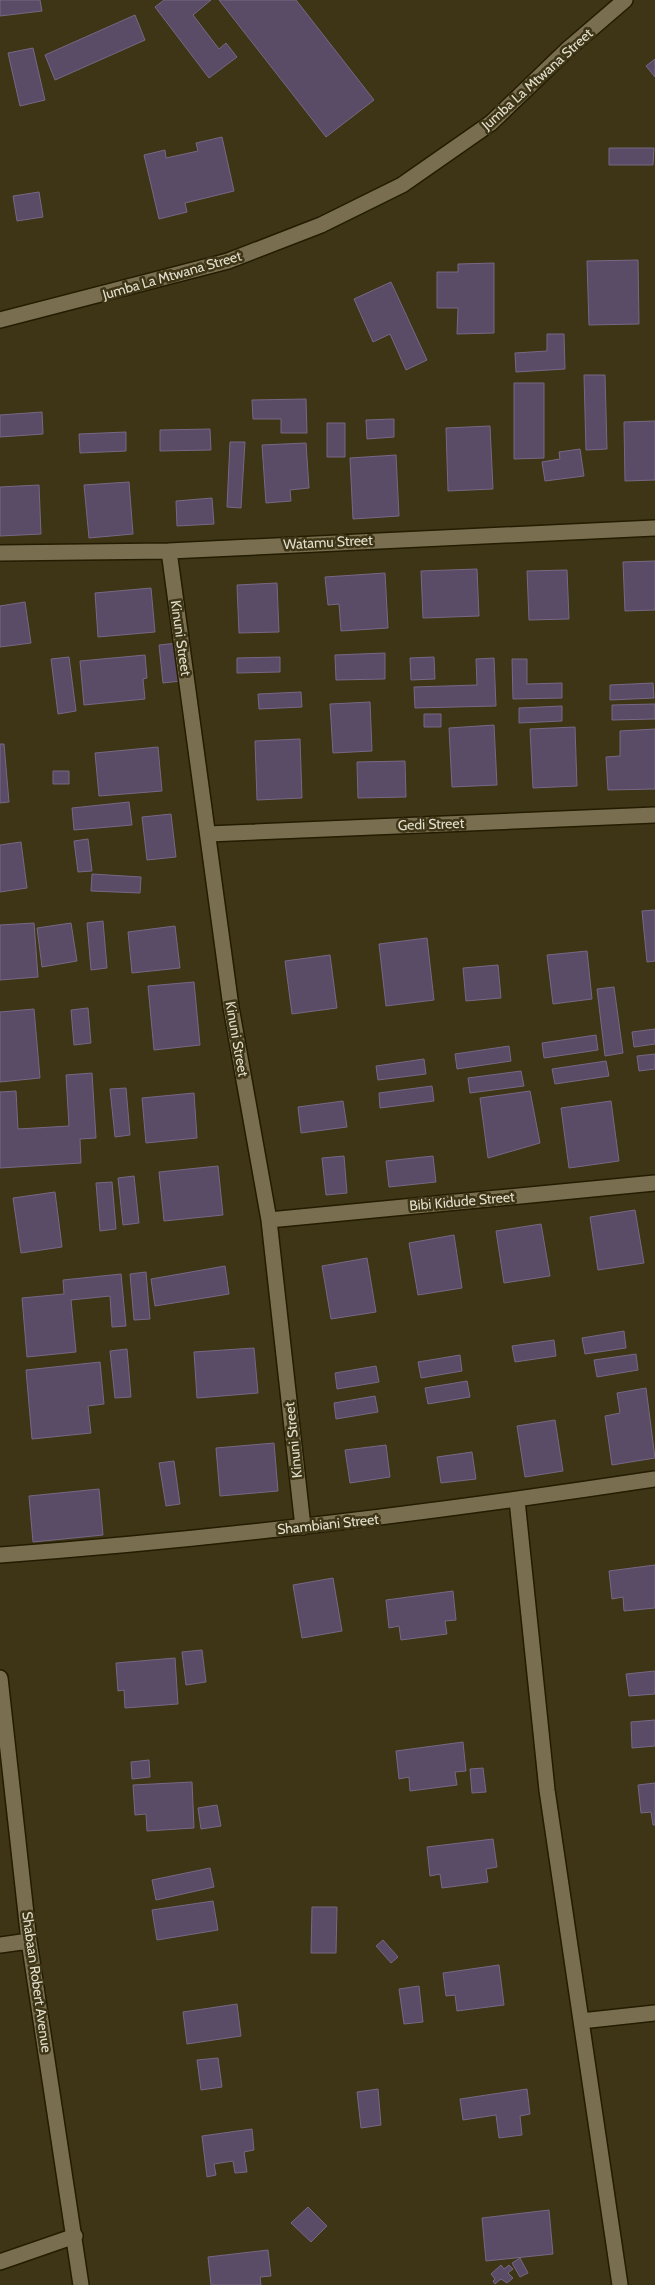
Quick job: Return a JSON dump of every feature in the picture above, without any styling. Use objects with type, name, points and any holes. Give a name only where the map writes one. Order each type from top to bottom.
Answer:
[{"type":"street","name":"Jumba La Mtwana Street","points":[[0,320],[228,261],[321,225],[402,184],[491,124],[568,49],[625,0]]},
{"type":"street","name":"Watamu Street","points":[[0,554],[169,551],[655,528]]},
{"type":"street","name":"Kinuni Street","points":[[169,551],[232,1007],[269,1220],[303,1527]]},
{"type":"street","name":"Gedi Street","points":[[208,834],[655,815]]},
{"type":"street","name":"Bibi Kidude Street","points":[[269,1220],[655,1183]]},
{"type":"street","name":"Shambiani Street","points":[[0,1554],[142,1544],[303,1527],[517,1500],[655,1479]]},
{"type":"street","points":[[517,1500],[546,1790],[620,2285]]},
{"type":"street","name":"Shabaan Robert Avenue","points":[[0,1678],[30,1940],[81,2285]]},
{"type":"street","points":[[0,1945],[30,1940]]},
{"type":"street","points":[[580,2021],[655,2013]]},
{"type":"street","points":[[0,2262],[75,2236]]},
{"type":"building","points":[[0,0],[40,0],[42,11],[0,16]]},
{"type":"building","points":[[164,0],[211,0],[193,15],[219,49],[226,43],[237,57],[209,78],[155,7]]},
{"type":"building","points":[[219,0],[296,0],[374,100],[326,137]]},
{"type":"building","points":[[135,15],[145,40],[55,80],[45,55]]},
{"type":"building","points":[[33,48],[45,100],[20,106],[8,53]]},
{"type":"building","points":[[655,59],[655,77],[646,66]]},
{"type":"building","points":[[222,137],[234,191],[185,203],[187,212],[159,219],[144,155],[165,150],[166,158],[198,151],[196,143]]},
{"type":"building","points":[[609,148],[654,148],[653,165],[609,165]]},
{"type":"building","points":[[39,192],[43,217],[17,221],[13,196]]},
{"type":"building","points":[[638,260],[639,324],[589,325],[587,261]]},
{"type":"building","points":[[494,263],[494,333],[457,334],[458,308],[437,308],[437,272],[458,272],[458,264]]},
{"type":"building","points":[[391,282],[427,360],[406,370],[390,334],[373,342],[354,299]]},
{"type":"building","points":[[547,334],[564,334],[565,369],[516,372],[515,353],[547,351]]},
{"type":"building","points":[[584,375],[605,375],[607,449],[586,450]]},
{"type":"building","points":[[514,383],[544,383],[544,458],[514,459]]},
{"type":"building","points":[[306,399],[307,433],[281,433],[281,419],[253,419],[252,400]]},
{"type":"building","points":[[42,412],[43,434],[0,437],[0,415]]},
{"type":"building","points":[[394,419],[394,437],[367,439],[366,420]]},
{"type":"building","points":[[655,421],[655,480],[625,481],[624,422]]},
{"type":"building","points":[[327,423],[345,423],[345,457],[327,457]]},
{"type":"building","points":[[490,426],[493,489],[448,491],[446,428]]},
{"type":"building","points":[[210,429],[211,450],[160,451],[160,430]]},
{"type":"building","points":[[126,432],[126,451],[80,453],[79,434]]},
{"type":"building","points":[[230,442],[245,442],[241,508],[227,507]]},
{"type":"building","points":[[306,443],[309,488],[290,490],[291,501],[266,503],[262,445]]},
{"type":"building","points":[[580,449],[584,476],[545,481],[542,462],[560,459],[559,452]]},
{"type":"building","points":[[396,455],[399,516],[353,519],[350,458]]},
{"type":"building","points":[[129,482],[133,534],[89,538],[84,485]]},
{"type":"building","points":[[39,485],[41,534],[0,536],[0,487]]},
{"type":"building","points":[[212,498],[214,524],[177,526],[176,501]]},
{"type":"building","points":[[655,561],[655,610],[625,611],[623,562]]},
{"type":"building","points":[[477,569],[479,616],[423,618],[421,571]]},
{"type":"building","points":[[567,570],[569,619],[529,620],[527,571]]},
{"type":"building","points":[[385,573],[388,628],[341,631],[339,604],[328,605],[325,577]]},
{"type":"building","points":[[277,583],[279,632],[239,633],[237,585]]},
{"type":"building","points":[[151,588],[155,632],[98,637],[95,593]]},
{"type":"building","points":[[25,602],[31,643],[0,647],[0,606]]},
{"type":"building","points":[[178,643],[181,681],[163,683],[159,645]]},
{"type":"building","points":[[385,653],[385,679],[336,680],[335,655]]},
{"type":"building","points":[[145,655],[147,678],[143,679],[145,699],[84,705],[80,661]]},
{"type":"building","points":[[69,657],[76,711],[58,714],[51,659]]},
{"type":"building","points":[[280,657],[280,672],[237,673],[237,658]]},
{"type":"building","points":[[434,657],[435,679],[411,680],[410,658]]},
{"type":"building","points":[[494,658],[496,706],[415,708],[414,687],[477,685],[476,659]]},
{"type":"building","points":[[512,659],[527,659],[527,684],[562,683],[562,698],[513,699]]},
{"type":"building","points":[[653,683],[654,698],[610,700],[610,685]]},
{"type":"building","points":[[301,692],[302,707],[259,709],[258,694]]},
{"type":"building","points":[[370,702],[372,751],[333,753],[330,704]]},
{"type":"building","points":[[655,704],[655,719],[612,720],[612,705]]},
{"type":"building","points":[[562,706],[562,721],[519,723],[519,708]]},
{"type":"building","points":[[424,714],[441,714],[441,727],[424,727]]},
{"type":"building","points":[[494,725],[497,785],[452,787],[449,728]]},
{"type":"building","points":[[575,727],[577,786],[533,788],[530,729]]},
{"type":"building","points":[[655,729],[655,789],[608,790],[606,757],[620,756],[620,731]]},
{"type":"building","points":[[300,739],[302,798],[257,800],[255,741]]},
{"type":"building","points":[[0,744],[4,744],[9,802],[0,803]]},
{"type":"building","points":[[158,747],[162,791],[99,796],[95,753]]},
{"type":"building","points":[[405,761],[406,797],[358,798],[357,762]]},
{"type":"building","points":[[53,771],[69,771],[69,784],[53,784]]},
{"type":"building","points":[[129,802],[132,825],[74,830],[72,808]]},
{"type":"building","points":[[171,814],[176,857],[147,860],[142,817]]},
{"type":"building","points":[[88,839],[92,871],[78,872],[74,841]]},
{"type":"building","points":[[21,842],[27,888],[0,892],[0,845]]},
{"type":"building","points":[[92,874],[141,877],[140,893],[91,891]]},
{"type":"building","points":[[655,910],[655,961],[647,962],[642,911]]},
{"type":"building","points":[[103,921],[107,968],[91,970],[87,923]]},
{"type":"building","points":[[34,923],[38,977],[0,980],[0,925]]},
{"type":"building","points":[[71,923],[77,961],[42,967],[37,928]]},
{"type":"building","points":[[175,926],[180,968],[132,973],[128,932]]},
{"type":"building","points":[[427,938],[434,1000],[386,1006],[379,944]]},
{"type":"building","points":[[587,951],[592,999],[553,1004],[547,955]]},
{"type":"building","points":[[330,955],[337,1008],[292,1014],[285,961]]},
{"type":"building","points":[[498,965],[501,998],[466,1001],[463,968]]},
{"type":"building","points":[[194,982],[200,1045],[154,1050],[148,986]]},
{"type":"building","points":[[614,987],[623,1053],[605,1056],[597,989]]},
{"type":"building","points":[[88,1008],[91,1043],[74,1045],[71,1010]]},
{"type":"building","points":[[34,1009],[40,1078],[0,1082],[0,1012]]},
{"type":"building","points":[[655,1029],[655,1044],[634,1047],[632,1032]]},
{"type":"building","points":[[596,1035],[598,1050],[544,1058],[542,1043]]},
{"type":"building","points":[[509,1046],[511,1061],[457,1069],[455,1054]]},
{"type":"building","points":[[655,1054],[655,1069],[639,1071],[637,1056]]},
{"type":"building","points":[[424,1059],[426,1074],[378,1080],[376,1066]]},
{"type":"building","points":[[606,1061],[609,1076],[555,1084],[552,1069]]},
{"type":"building","points":[[521,1071],[524,1086],[470,1093],[468,1078]]},
{"type":"building","points":[[92,1073],[96,1138],[80,1139],[81,1163],[0,1168],[0,1092],[16,1091],[18,1129],[69,1126],[66,1075]]},
{"type":"building","points":[[432,1086],[434,1101],[380,1108],[379,1093]]},
{"type":"building","points":[[126,1088],[130,1135],[115,1137],[110,1089]]},
{"type":"building","points":[[530,1091],[540,1143],[488,1158],[480,1098]]},
{"type":"building","points":[[194,1093],[197,1138],[146,1143],[142,1098]]},
{"type":"building","points":[[343,1101],[347,1127],[301,1133],[298,1107]]},
{"type":"building","points":[[611,1101],[619,1161],[569,1168],[561,1108]]},
{"type":"building","points":[[344,1156],[347,1193],[326,1195],[322,1158]]},
{"type":"building","points":[[433,1156],[436,1182],[389,1187],[386,1161]]},
{"type":"building","points":[[218,1166],[223,1215],[164,1221],[159,1172]]},
{"type":"building","points":[[134,1176],[139,1223],[123,1225],[118,1178]]},
{"type":"building","points":[[112,1182],[116,1229],[100,1231],[96,1183]]},
{"type":"building","points":[[55,1192],[62,1247],[21,1253],[13,1198]]},
{"type":"building","points":[[635,1210],[644,1263],[598,1270],[590,1217]]},
{"type":"building","points":[[541,1224],[550,1276],[504,1283],[496,1231]]},
{"type":"building","points":[[454,1235],[462,1288],[418,1295],[409,1243]]},
{"type":"building","points":[[367,1258],[376,1312],[331,1319],[322,1266]]},
{"type":"building","points":[[225,1266],[229,1294],[155,1306],[151,1279]]},
{"type":"building","points":[[146,1272],[150,1319],[134,1320],[130,1274]]},
{"type":"building","points":[[121,1274],[126,1326],[112,1327],[110,1296],[71,1300],[76,1352],[27,1357],[22,1298],[64,1294],[63,1280]]},
{"type":"building","points":[[624,1331],[626,1348],[585,1354],[582,1338]]},
{"type":"building","points":[[554,1340],[556,1356],[515,1362],[512,1346]]},
{"type":"building","points":[[254,1348],[258,1393],[197,1398],[194,1352]]},
{"type":"building","points":[[127,1349],[131,1397],[115,1398],[110,1351]]},
{"type":"building","points":[[636,1354],[638,1370],[597,1377],[594,1360]]},
{"type":"building","points":[[460,1355],[462,1371],[421,1378],[418,1362]]},
{"type":"building","points":[[100,1362],[104,1404],[88,1406],[91,1433],[32,1439],[26,1370]]},
{"type":"building","points":[[376,1366],[379,1382],[337,1389],[335,1373]]},
{"type":"building","points":[[467,1381],[470,1397],[428,1404],[425,1388]]},
{"type":"building","points":[[646,1388],[655,1458],[612,1465],[605,1416],[620,1413],[617,1393]]},
{"type":"building","points":[[375,1396],[378,1412],[336,1419],[334,1403]]},
{"type":"building","points":[[555,1420],[563,1471],[525,1477],[517,1426]]},
{"type":"building","points":[[274,1443],[278,1491],[220,1496],[216,1448]]},
{"type":"building","points":[[386,1445],[390,1477],[350,1483],[345,1450]]},
{"type":"building","points":[[472,1452],[476,1479],[441,1483],[437,1457]]},
{"type":"building","points":[[174,1461],[180,1504],[166,1506],[159,1463]]},
{"type":"building","points":[[99,1489],[103,1535],[33,1542],[29,1496]]},
{"type":"building","points":[[655,1565],[655,1608],[624,1611],[623,1597],[612,1599],[609,1571]]},
{"type":"building","points":[[333,1578],[342,1631],[302,1638],[293,1585]]},
{"type":"building","points":[[453,1591],[456,1620],[445,1621],[447,1634],[401,1640],[399,1626],[389,1628],[386,1600]]},
{"type":"building","points":[[202,1650],[206,1682],[186,1685],[182,1652]]},
{"type":"building","points":[[175,1658],[178,1704],[125,1708],[124,1690],[118,1691],[116,1663]]},
{"type":"building","points":[[655,1671],[655,1694],[629,1696],[626,1674]]},
{"type":"building","points":[[655,1720],[655,1746],[632,1748],[631,1722]]},
{"type":"building","points":[[463,1742],[466,1771],[455,1772],[457,1785],[410,1791],[409,1777],[399,1779],[396,1751]]},
{"type":"building","points":[[149,1760],[150,1777],[132,1779],[131,1762]]},
{"type":"building","points":[[483,1768],[486,1792],[472,1793],[470,1769]]},
{"type":"building","points":[[192,1782],[194,1828],[147,1831],[146,1814],[135,1815],[133,1785]]},
{"type":"building","points":[[655,1783],[655,1825],[653,1825],[651,1812],[641,1813],[638,1785]]},
{"type":"building","points":[[217,1805],[221,1826],[201,1829],[198,1808]]},
{"type":"building","points":[[493,1839],[497,1867],[486,1869],[488,1882],[442,1888],[440,1874],[430,1876],[427,1847]]},
{"type":"building","points":[[210,1868],[214,1887],[156,1900],[152,1880]]},
{"type":"building","points":[[213,1901],[218,1930],[157,1940],[152,1910]]},
{"type":"building","points":[[312,1907],[337,1907],[336,1953],[311,1953]]},
{"type":"building","points":[[383,1940],[398,1957],[391,1963],[376,1946]]},
{"type":"building","points":[[499,1965],[504,2005],[457,2011],[455,1995],[446,1996],[443,1973]]},
{"type":"building","points":[[419,1986],[423,2022],[404,2024],[399,1989]]},
{"type":"building","points":[[237,2004],[241,2036],[187,2044],[183,2012]]},
{"type":"building","points":[[218,2058],[222,2087],[201,2090],[197,2060]]},
{"type":"building","points":[[378,2089],[381,2125],[361,2128],[357,2092]]},
{"type":"building","points":[[527,2089],[530,2114],[520,2116],[522,2135],[499,2138],[496,2115],[463,2120],[460,2099]]},
{"type":"building","points":[[252,2129],[254,2150],[244,2152],[247,2172],[235,2173],[233,2161],[214,2164],[216,2175],[207,2177],[202,2136]]},
{"type":"building","points":[[308,2207],[327,2226],[311,2242],[291,2223]]},
{"type":"building","points":[[549,2210],[553,2254],[486,2261],[482,2218]]},
{"type":"building","points":[[268,2250],[271,2276],[260,2277],[261,2285],[211,2285],[208,2257]]},
{"type":"building","points":[[520,2258],[528,2273],[520,2277],[512,2263]]},
{"type":"building","points":[[501,2265],[504,2269],[509,2265],[513,2269],[508,2273],[513,2278],[507,2283],[501,2279],[495,2284],[493,2281],[495,2279],[491,2274]]}]
